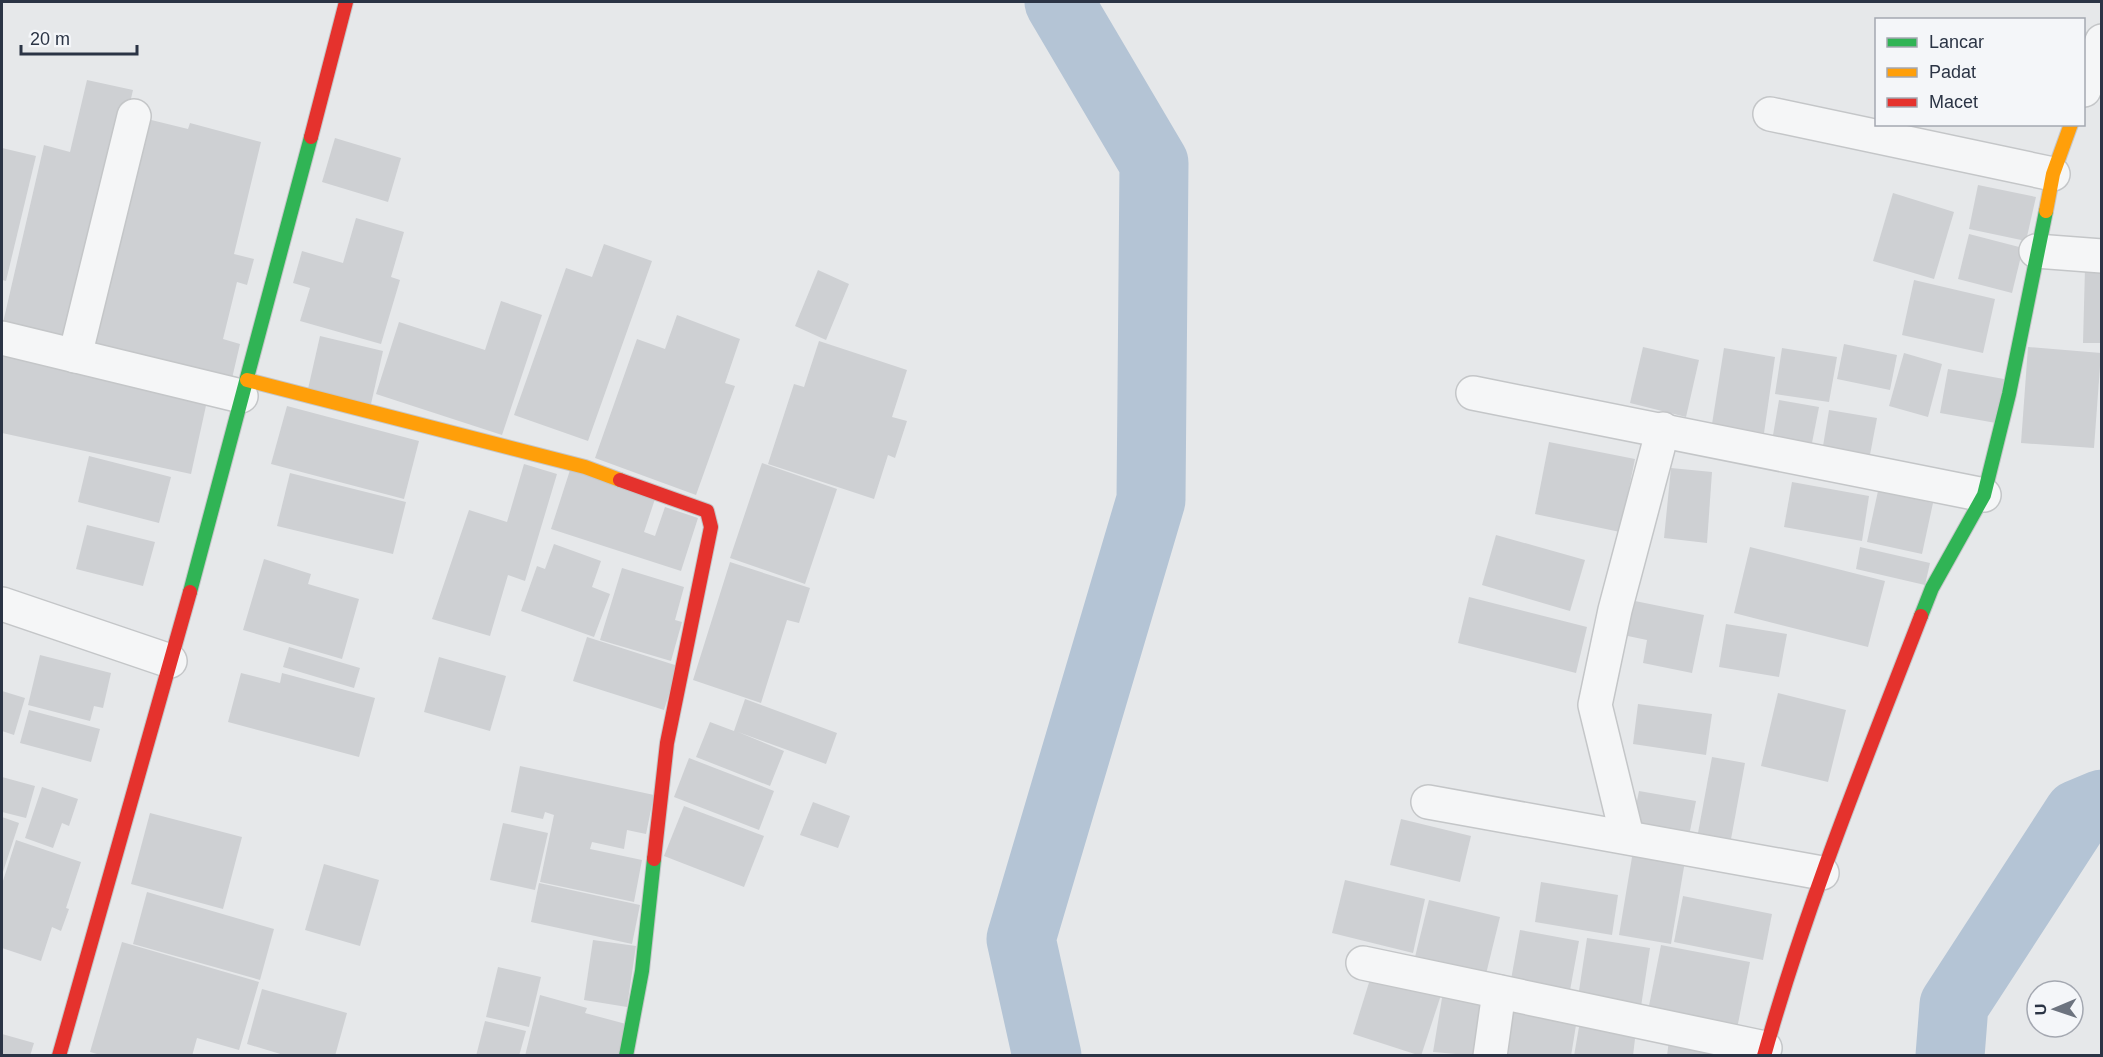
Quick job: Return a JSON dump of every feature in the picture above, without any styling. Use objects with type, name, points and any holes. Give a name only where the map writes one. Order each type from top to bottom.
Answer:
[{"type":"street","points":[[59,1056],[170,661],[346,2]]},
{"type":"street","points":[[2085,87],[2102,42]]},
{"type":"street","points":[[1770,114],[2053,174]]},
{"type":"street","points":[[75,356],[134,116]]},
{"type":"street","points":[[1363,963],[1765,1052],[1822,873],[1932,588],[1984,495],[2009,394],[2053,174],[2070,126]]},
{"type":"street","points":[[2036,251],[2102,256]]},
{"type":"street","points":[[2,338],[75,356],[244,388],[585,467],[707,511],[711,527],[667,743],[642,971],[626,1056]]},
{"type":"street","points":[[1473,393],[1984,495]]},
{"type":"street","points":[[1627,836],[1595,705],[1616,610],[1662,429]]},
{"type":"street","points":[[2,604],[170,661]]},
{"type":"street","points":[[1428,802],[1627,836],[1822,873]]},
{"type":"street","points":[[1490,1056],[1498,992]]},
{"type":"building","points":[[87,80],[133,90],[73,348],[2,327],[44,145],[70,152]]},
{"type":"building","points":[[139,117],[188,129],[190,123],[261,142],[234,254],[254,259],[247,285],[237,282],[223,339],[240,344],[230,387],[81,349]]},
{"type":"building","points":[[335,138],[401,158],[388,202],[322,182]]},
{"type":"building","points":[[2,148],[36,156],[6,281],[2,280]]},
{"type":"building","points":[[1978,185],[2036,197],[2026,241],[1969,229]]},
{"type":"building","points":[[1893,193],[1954,212],[1934,279],[1873,261]]},
{"type":"building","points":[[356,218],[404,232],[391,277],[400,280],[381,344],[300,321],[310,288],[293,283],[302,251],[343,263]]},
{"type":"building","points":[[1969,234],[2023,248],[2012,293],[1958,279]]},
{"type":"building","points":[[604,244],[652,261],[588,441],[514,415],[566,268],[592,277]]},
{"type":"building","points":[[2085,268],[2102,268],[2102,343],[2083,343]]},
{"type":"building","points":[[818,270],[849,284],[826,340],[795,326]]},
{"type":"building","points":[[1914,280],[1995,299],[1983,353],[1902,335]]},
{"type":"building","points":[[501,301],[542,315],[502,435],[376,394],[399,322],[485,350]]},
{"type":"building","points":[[677,315],[740,339],[725,383],[735,386],[696,495],[595,458],[637,339],[665,349]]},
{"type":"building","points":[[320,336],[383,351],[371,404],[308,389]]},
{"type":"building","points":[[819,341],[907,370],[892,417],[907,421],[895,458],[888,455],[874,499],[768,464],[794,384],[804,387]]},
{"type":"building","points":[[1844,344],[1897,355],[1890,390],[1837,379]]},
{"type":"building","points":[[2,346],[209,392],[191,474],[2,433]]},
{"type":"building","points":[[1643,347],[1699,360],[1686,417],[1630,403]]},
{"type":"building","points":[[2028,347],[2101,353],[2094,448],[2021,443]]},
{"type":"building","points":[[1724,348],[1775,357],[1764,433],[1712,424]]},
{"type":"building","points":[[1782,348],[1837,357],[1829,402],[1775,394]]},
{"type":"building","points":[[1904,353],[1942,364],[1928,417],[1889,406]]},
{"type":"building","points":[[1948,369],[2004,379],[1996,423],[1940,413]]},
{"type":"building","points":[[1779,400],[1819,407],[1811,448],[1772,441]]},
{"type":"building","points":[[287,406],[419,441],[404,499],[271,464]]},
{"type":"building","points":[[1829,410],[1877,418],[1869,460],[1822,452]]},
{"type":"building","points":[[1549,442],[1635,459],[1620,532],[1535,514]]},
{"type":"building","points":[[89,456],[171,477],[159,523],[78,502]]},
{"type":"building","points":[[762,463],[837,489],[805,584],[730,558]]},
{"type":"building","points":[[524,464],[557,474],[525,581],[508,575],[490,636],[432,619],[469,510],[507,522]]},
{"type":"building","points":[[571,467],[656,496],[644,532],[655,536],[665,507],[698,518],[681,571],[551,529]]},
{"type":"building","points":[[1671,468],[1712,472],[1707,543],[1664,538]]},
{"type":"building","points":[[290,473],[406,502],[393,554],[277,526]]},
{"type":"building","points":[[1792,482],[1869,496],[1862,541],[1784,527]]},
{"type":"building","points":[[1878,491],[1933,503],[1922,554],[1867,542]]},
{"type":"building","points":[[87,525],[155,542],[143,586],[76,569]]},
{"type":"building","points":[[1496,535],[1585,560],[1570,611],[1482,585]]},
{"type":"building","points":[[554,544],[601,561],[592,587],[610,594],[594,637],[521,611],[537,566],[545,569]]},
{"type":"building","points":[[1750,547],[1885,581],[1868,647],[1734,613]]},
{"type":"building","points":[[1860,547],[1930,563],[1925,585],[1856,569]]},
{"type":"building","points":[[264,559],[311,574],[308,584],[359,599],[342,659],[243,630]]},
{"type":"building","points":[[730,562],[810,588],[799,623],[787,620],[761,703],[693,680]]},
{"type":"building","points":[[622,568],[684,587],[675,620],[682,622],[671,661],[600,640]]},
{"type":"building","points":[[1469,597],[1587,627],[1576,673],[1458,643]]},
{"type":"building","points":[[1630,600],[1704,615],[1692,673],[1643,663],[1647,640],[1623,635]]},
{"type":"building","points":[[1726,624],[1787,634],[1779,677],[1719,667]]},
{"type":"building","points":[[587,637],[678,666],[664,710],[573,681]]},
{"type":"building","points":[[289,647],[360,668],[354,688],[283,667]]},
{"type":"building","points":[[40,655],[111,673],[103,708],[94,706],[90,721],[28,705]]},
{"type":"building","points":[[439,657],[506,676],[490,731],[424,712]]},
{"type":"building","points":[[241,673],[280,683],[282,673],[375,698],[359,757],[228,722]]},
{"type":"building","points":[[2,691],[25,698],[14,735],[2,731]]},
{"type":"building","points":[[1778,693],[1846,710],[1828,782],[1761,766]]},
{"type":"building","points":[[745,699],[837,733],[826,764],[738,732],[784,751],[770,786],[696,757],[710,722],[734,731]]},
{"type":"building","points":[[1638,704],[1712,714],[1706,755],[1633,744]]},
{"type":"building","points":[[29,710],[100,729],[91,762],[20,743]]},
{"type":"building","points":[[1712,757],[1745,763],[1731,839],[1698,833]]},
{"type":"building","points":[[689,758],[774,791],[759,830],[674,797]]},
{"type":"building","points":[[520,766],[654,795],[646,834],[627,830],[624,849],[592,842],[590,849],[642,860],[634,902],[540,882],[554,815],[545,812],[543,819],[511,812]]},
{"type":"building","points":[[2,777],[35,786],[26,818],[2,812]]},
{"type":"building","points":[[42,787],[78,799],[69,826],[62,823],[53,848],[25,838]]},
{"type":"building","points":[[1639,791],[1696,801],[1688,841],[1631,830]]},
{"type":"building","points":[[813,802],[850,816],[838,848],[800,835]]},
{"type":"building","points":[[684,806],[764,836],[744,887],[664,856]]},
{"type":"building","points":[[150,813],[242,837],[223,909],[131,884]]},
{"type":"building","points":[[2,817],[19,823],[2,875]]},
{"type":"building","points":[[1401,819],[1471,836],[1460,882],[1390,865]]},
{"type":"building","points":[[503,823],[548,833],[535,890],[490,880]]},
{"type":"building","points":[[16,840],[81,862],[61,931],[52,927],[41,961],[2,948],[2,884]]},
{"type":"building","points":[[1634,845],[1686,855],[1671,944],[1619,935]]},
{"type":"building","points":[[324,864],[379,880],[360,946],[305,930]]},
{"type":"building","points":[[1345,880],[1425,899],[1413,953],[1332,933]]},
{"type":"building","points":[[1541,882],[1618,895],[1612,935],[1535,922]]},
{"type":"building","points":[[539,883],[640,905],[632,944],[531,922]]},
{"type":"building","points":[[147,892],[274,929],[260,980],[133,944]]},
{"type":"building","points":[[1683,896],[1772,914],[1763,960],[1674,942]]},
{"type":"building","points":[[1429,900],[1500,917],[1486,974],[1415,957]]},
{"type":"building","points":[[1520,930],[1579,941],[1569,996],[1510,985]]},
{"type":"building","points":[[1587,938],[1650,948],[1640,1013],[1577,1004]]},
{"type":"building","points":[[593,940],[636,946],[627,1007],[584,1000]]},
{"type":"building","points":[[122,942],[259,982],[239,1050],[197,1038],[192,1056],[104,1056],[90,1052]]},
{"type":"building","points":[[1661,945],[1750,962],[1736,1034],[1647,1016]]},
{"type":"building","points":[[498,967],[541,977],[529,1027],[486,1017]]},
{"type":"building","points":[[1372,973],[1441,995],[1421,1056],[1353,1034]]},
{"type":"building","points":[[262,989],[347,1013],[335,1056],[287,1056],[247,1044]]},
{"type":"building","points":[[1443,992],[1487,1000],[1479,1056],[1433,1052]]},
{"type":"building","points":[[540,995],[587,1008],[585,1013],[626,1024],[618,1056],[525,1056]]},
{"type":"building","points":[[1511,1008],[1577,1019],[1571,1056],[1503,1056]]},
{"type":"building","points":[[485,1021],[526,1031],[519,1056],[476,1056]]},
{"type":"building","points":[[1580,1021],[1636,1030],[1633,1056],[1574,1056]]},
{"type":"building","points":[[2,1034],[34,1043],[30,1056],[2,1056]]},
{"type":"building","points":[[1669,1040],[1749,1056],[1667,1056]]},
{"type":"waterway","points":[[1047,1056],[1021,939],[1151,500],[1154,163],[1059,2]]},
{"type":"waterway","points":[[1950,1056],[1954,1005],[2078,814],[2102,804]]},
{"type":"traffic: fast","points":[[190,592],[311,137]]},
{"type":"traffic: fast","points":[[1921,616],[1932,588],[1984,495],[2009,394],[2046,211]]},
{"type":"traffic: fast","points":[[626,1056],[642,971],[654,859]]},
{"type":"traffic: slow","points":[[2046,211],[2053,174],[2070,126]]},
{"type":"traffic: slow","points":[[247,380],[585,467],[620,480]]},
{"type":"traffic: jam","points":[[311,137],[346,2]]},
{"type":"traffic: jam","points":[[620,480],[707,511],[711,527],[667,743],[654,859]]},
{"type":"traffic: jam","points":[[59,1056],[190,592]]},
{"type":"traffic: jam","points":[[1764,1056],[1817,889],[1921,616]]}]
